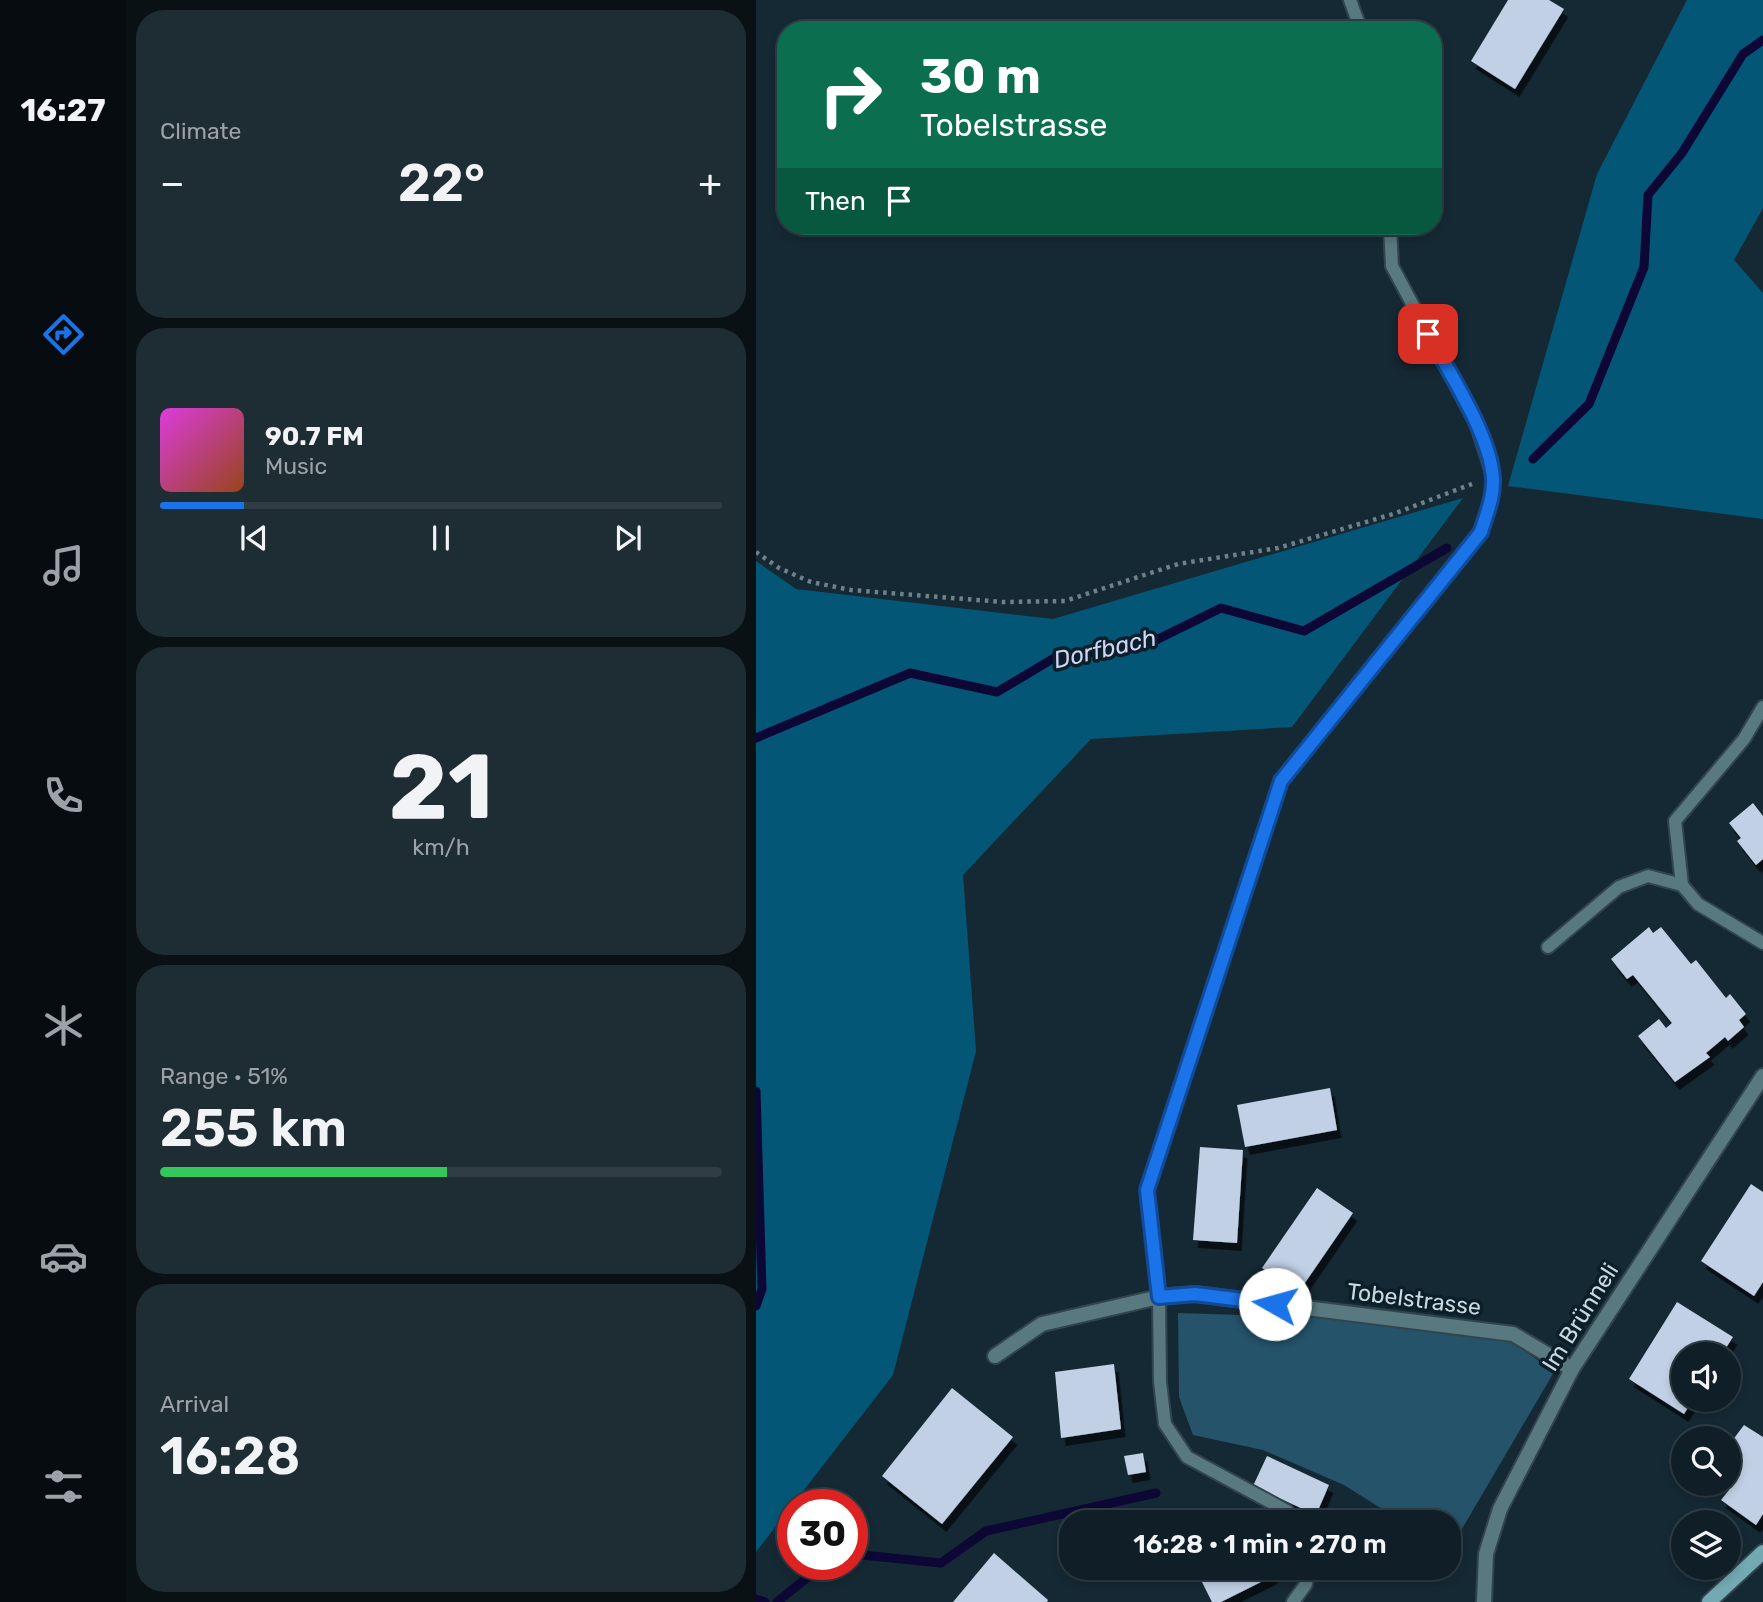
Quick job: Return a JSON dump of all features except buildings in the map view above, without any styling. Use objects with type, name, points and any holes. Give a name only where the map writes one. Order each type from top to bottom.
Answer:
[{"type":"main road","points":[[1709,1602],[1763,1552]]},
{"type":"street","name":"Im Brünneli","points":[[1484,1602],[1486,1554],[1500,1509],[1572,1369],[1763,1076]]},
{"type":"street","name":"Tobelstrasse","points":[[995,1356],[1042,1324],[1159,1297],[1195,1294],[1513,1334],[1572,1369]]},
{"type":"lane","points":[[1350,0],[1358,21]]},
{"type":"lane","points":[[1285,1510],[1187,1457],[1164,1424],[1160,1382],[1159,1297],[1147,1190],[1281,781],[1481,532],[1492,495],[1493,476],[1476,423],[1392,266],[1390,235]]},
{"type":"lane","points":[[1763,707],[1744,739],[1675,821],[1682,885],[1698,904],[1763,943]]},
{"type":"lane","points":[[1548,947],[1619,887],[1648,876],[1682,885]]},
{"type":"lane","points":[[1293,1602],[1306,1580]]},
{"type":"path","points":[[756,552],[779,568],[811,582],[851,590],[1003,602],[1065,601],[1178,564],[1278,548],[1393,514],[1493,476]]},
{"type":"shaded area","points":[[1687,0],[1763,0],[1763,208],[1734,260],[1763,293],[1763,519],[1508,486],[1597,174]]},
{"type":"shaded area","points":[[1463,498],[1292,727],[1091,739],[963,875],[976,1051],[893,1375],[805,1489],[777,1489],[777,1525],[756,1552],[756,561],[796,589],[1053,619]]},
{"type":"shaded area","points":[[1178,1313],[1331,1318],[1503,1335],[1554,1372],[1461,1531],[1461,1510],[1384,1510],[1344,1485],[1263,1450],[1193,1435],[1179,1397]]},
{"type":"waterway","points":[[1533,459],[1589,404],[1644,267],[1648,195],[1682,153],[1743,54],[1763,40]]},
{"type":"waterway","name":"Dorfbach","points":[[756,738],[910,673],[997,692],[1054,658],[1148,644],[1221,608],[1304,631],[1447,548]]},
{"type":"waterway","points":[[756,1091],[762,1289],[756,1306]]},
{"type":"waterway","points":[[868,1556],[941,1563],[986,1531],[1156,1493]]},
{"type":"waterway","points":[[777,1602],[804,1580]]},
{"type":"waterway","points":[[756,1599],[765,1602]]},
{"type":"route","points":[[1275,1304],[1195,1294],[1159,1297],[1147,1190],[1281,781],[1481,532],[1492,495],[1493,476],[1476,423],[1428,334]]}]
